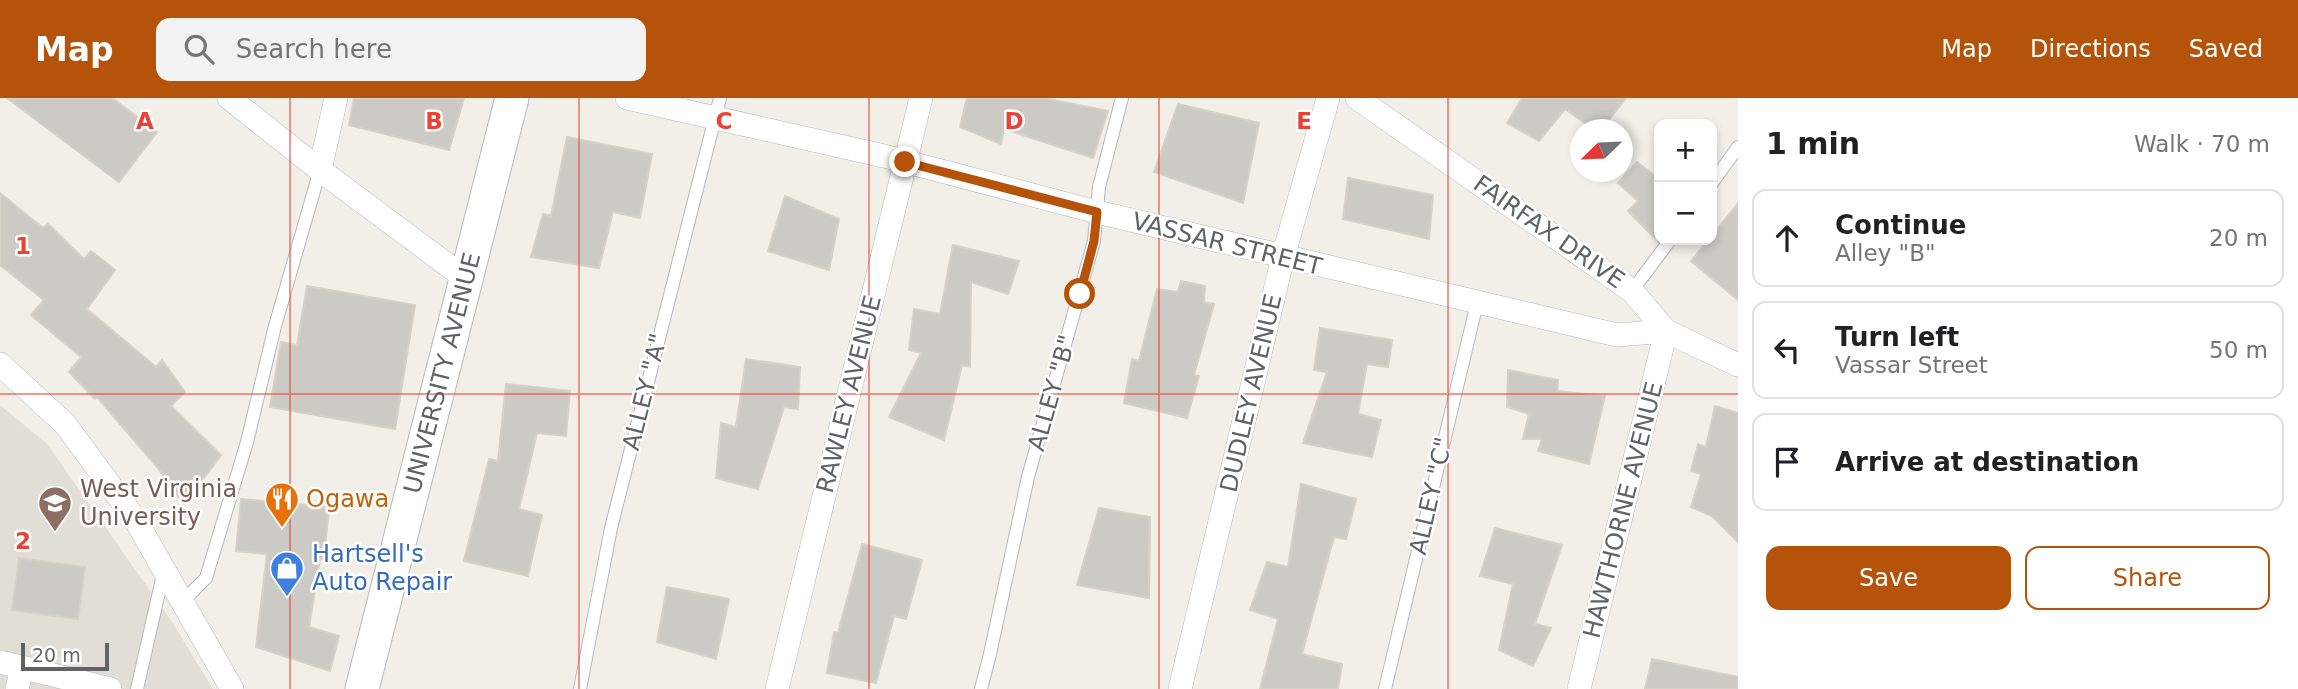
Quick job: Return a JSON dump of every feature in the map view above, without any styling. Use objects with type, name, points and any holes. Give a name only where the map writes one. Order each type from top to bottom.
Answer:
[{"type":"street","points":[[229,98],[465,278]]},
{"type":"street","points":[[320,170],[336,98]]},
{"type":"street","name":"UNIVERSITY AVENUE","points":[[362,689],[512,98]]},
{"type":"street","name":"VASSAR STREET","points":[[627,98],[718,108],[905,162],[1097,212],[1616,335],[1666,331]]},
{"type":"street","name":"RAWLEY AVENUE","points":[[776,689],[921,98]]},
{"type":"street","name":"DUDLEY AVENUE","points":[[1180,689],[1283,257],[1328,98]]},
{"type":"street","name":"FAIRFAX DRIVE","points":[[1357,98],[1632,291],[1666,331],[1738,365]]},
{"type":"street","name":"HAWTHORNE AVENUE","points":[[1580,689],[1666,331]]},
{"type":"street","points":[[0,364],[65,424],[135,519],[232,689]]},
{"type":"street","points":[[13,673],[110,689]]},
{"type":"lane","name":"ALLEY \"B\"","points":[[981,689],[1028,477],[1094,241],[1099,187],[1122,98]]},
{"type":"lane","name":"ALLEY \"A\"","points":[[580,689],[611,528],[718,108]]},
{"type":"lane","points":[[1713,182],[1738,147]]},
{"type":"lane","points":[[183,601],[206,578],[210,566],[247,442],[275,326],[320,170]]},
{"type":"lane","points":[[1632,291],[1666,245]]},
{"type":"lane","name":"ALLEY \"C\"","points":[[1385,689],[1477,303]]},
{"type":"lane","points":[[137,689],[164,568]]},
{"type":"shaded area","name":"West Virginia University","points":[[0,405],[47,444],[172,622],[213,689],[0,689]]},
{"type":"building","points":[[7,98],[112,98],[157,132],[119,182]]},
{"type":"building","points":[[354,98],[464,98],[449,150],[349,125]]},
{"type":"building","points":[[967,98],[1044,98],[1108,111],[1093,158],[1004,129],[1001,144],[960,127]]},
{"type":"building","points":[[1522,98],[1626,98],[1610,119],[1579,119],[1565,109],[1539,141],[1507,123]]},
{"type":"building","points":[[1178,104],[1259,123],[1243,203],[1154,172]]},
{"type":"building","points":[[567,137],[652,154],[640,218],[613,212],[599,268],[531,257],[543,214],[551,216]]},
{"type":"building","points":[[1637,162],[1654,175],[1654,237],[1628,211],[1638,201],[1618,183],[1633,182],[1633,166]]},
{"type":"building","points":[[1348,178],[1433,195],[1429,239],[1343,219]]},
{"type":"building","points":[[0,193],[43,228],[48,224],[84,259],[91,251],[115,270],[87,309],[156,367],[162,360],[185,392],[171,406],[221,455],[184,504],[157,467],[97,397],[95,399],[69,372],[81,357],[31,315],[44,300],[0,265]]},
{"type":"building","points":[[785,196],[839,219],[829,270],[768,251]]},
{"type":"building","points":[[1738,203],[1738,300],[1691,261],[1704,245],[1717,245],[1717,230]]},
{"type":"building","points":[[953,245],[1019,261],[1008,294],[971,282],[970,367],[962,365],[944,440],[889,417],[921,353],[909,350],[914,309],[940,314]]},
{"type":"building","points":[[1181,281],[1205,286],[1204,302],[1214,304],[1194,375],[1199,376],[1187,418],[1124,403],[1132,359],[1139,361],[1157,289],[1178,292]]},
{"type":"building","points":[[307,286],[415,305],[395,429],[270,407],[281,342],[297,345]]},
{"type":"building","points":[[1320,328],[1392,340],[1388,367],[1367,364],[1358,414],[1381,420],[1372,457],[1303,443],[1327,372],[1314,370]]},
{"type":"building","points":[[746,359],[800,367],[798,409],[784,407],[758,489],[716,478],[721,423],[736,427]]},
{"type":"building","points":[[1508,370],[1558,380],[1557,391],[1605,396],[1589,464],[1538,451],[1542,439],[1523,439],[1529,414],[1507,407]]},
{"type":"building","points":[[506,384],[570,391],[566,436],[537,433],[519,509],[542,515],[528,576],[464,561],[489,459],[498,461]]},
{"type":"building","points":[[1715,406],[1738,413],[1738,542],[1712,516],[1691,507],[1701,474],[1691,471],[1698,444],[1706,447]]},
{"type":"building","points":[[1301,484],[1356,499],[1346,539],[1334,537],[1302,654],[1342,664],[1338,689],[1260,689],[1278,619],[1250,610],[1267,562],[1288,567]]},
{"type":"building","points":[[241,499],[329,507],[324,559],[320,559],[309,627],[339,636],[330,671],[256,647],[267,554],[236,551]]},
{"type":"building","points":[[1099,508],[1150,517],[1149,598],[1077,585]]},
{"type":"building","points":[[1495,528],[1562,545],[1535,624],[1551,628],[1533,666],[1499,650],[1513,584],[1480,576]]},
{"type":"building","points":[[862,544],[922,560],[906,619],[894,616],[876,683],[827,673],[834,632],[838,633]]},
{"type":"building","points":[[19,558],[85,567],[78,619],[12,610]]},
{"type":"building","points":[[667,587],[729,599],[716,659],[657,642]]},
{"type":"building","points":[[1652,659],[1738,677],[1738,689],[1645,689]]},
{"type":"place","name":"Ogawa","points":[[282,529]]},
{"type":"place","name":"West Virginia University","points":[[55,533]]},
{"type":"place","name":"Hartsell's Auto Repair","points":[[287,598]]},
{"type":"route","points":[[905,162],[1097,212],[1094,241],[1080,294]]}]
